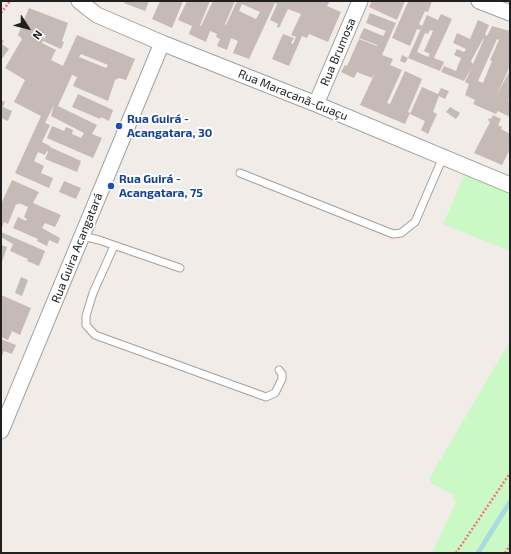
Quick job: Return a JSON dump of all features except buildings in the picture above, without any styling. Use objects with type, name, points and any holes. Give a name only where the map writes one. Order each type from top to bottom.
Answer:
[{"type":"street","name":"Rua Maracanã-Guaçu","points":[[79,1],[97,16],[316,104],[510,185]]},
{"type":"street","name":"Rua Brumosa","points":[[316,104],[360,1]]},
{"type":"street","points":[[479,1],[510,14]]},
{"type":"street","name":"Rua Guira Acangatará","points":[[1,431],[162,43]]},
{"type":"lane","points":[[240,173],[393,234],[401,233],[415,222],[443,157]]},
{"type":"lane","points":[[82,236],[180,268]]},
{"type":"lane","points":[[114,246],[93,293],[86,316],[86,325],[94,334],[266,397],[275,393],[282,379],[282,374],[278,370]]},
{"type":"path","points":[[1,13],[10,1]]},
{"type":"path","points":[[456,553],[510,473]]},
{"type":"path","points":[[504,553],[510,545]]},
{"type":"green space","points":[[468,175],[510,193],[510,251],[443,224],[463,178]]},
{"type":"green space","points":[[510,341],[510,553],[432,553],[456,502],[452,494],[431,483],[430,477]]},
{"type":"waterway","points":[[478,553],[510,502]]},
{"type":"place","name":"Rua Guirá - Acangatara, 30","points":[[119,126]]},
{"type":"place","name":"Rua Guirá - Acangatara, 75","points":[[111,186]]}]
